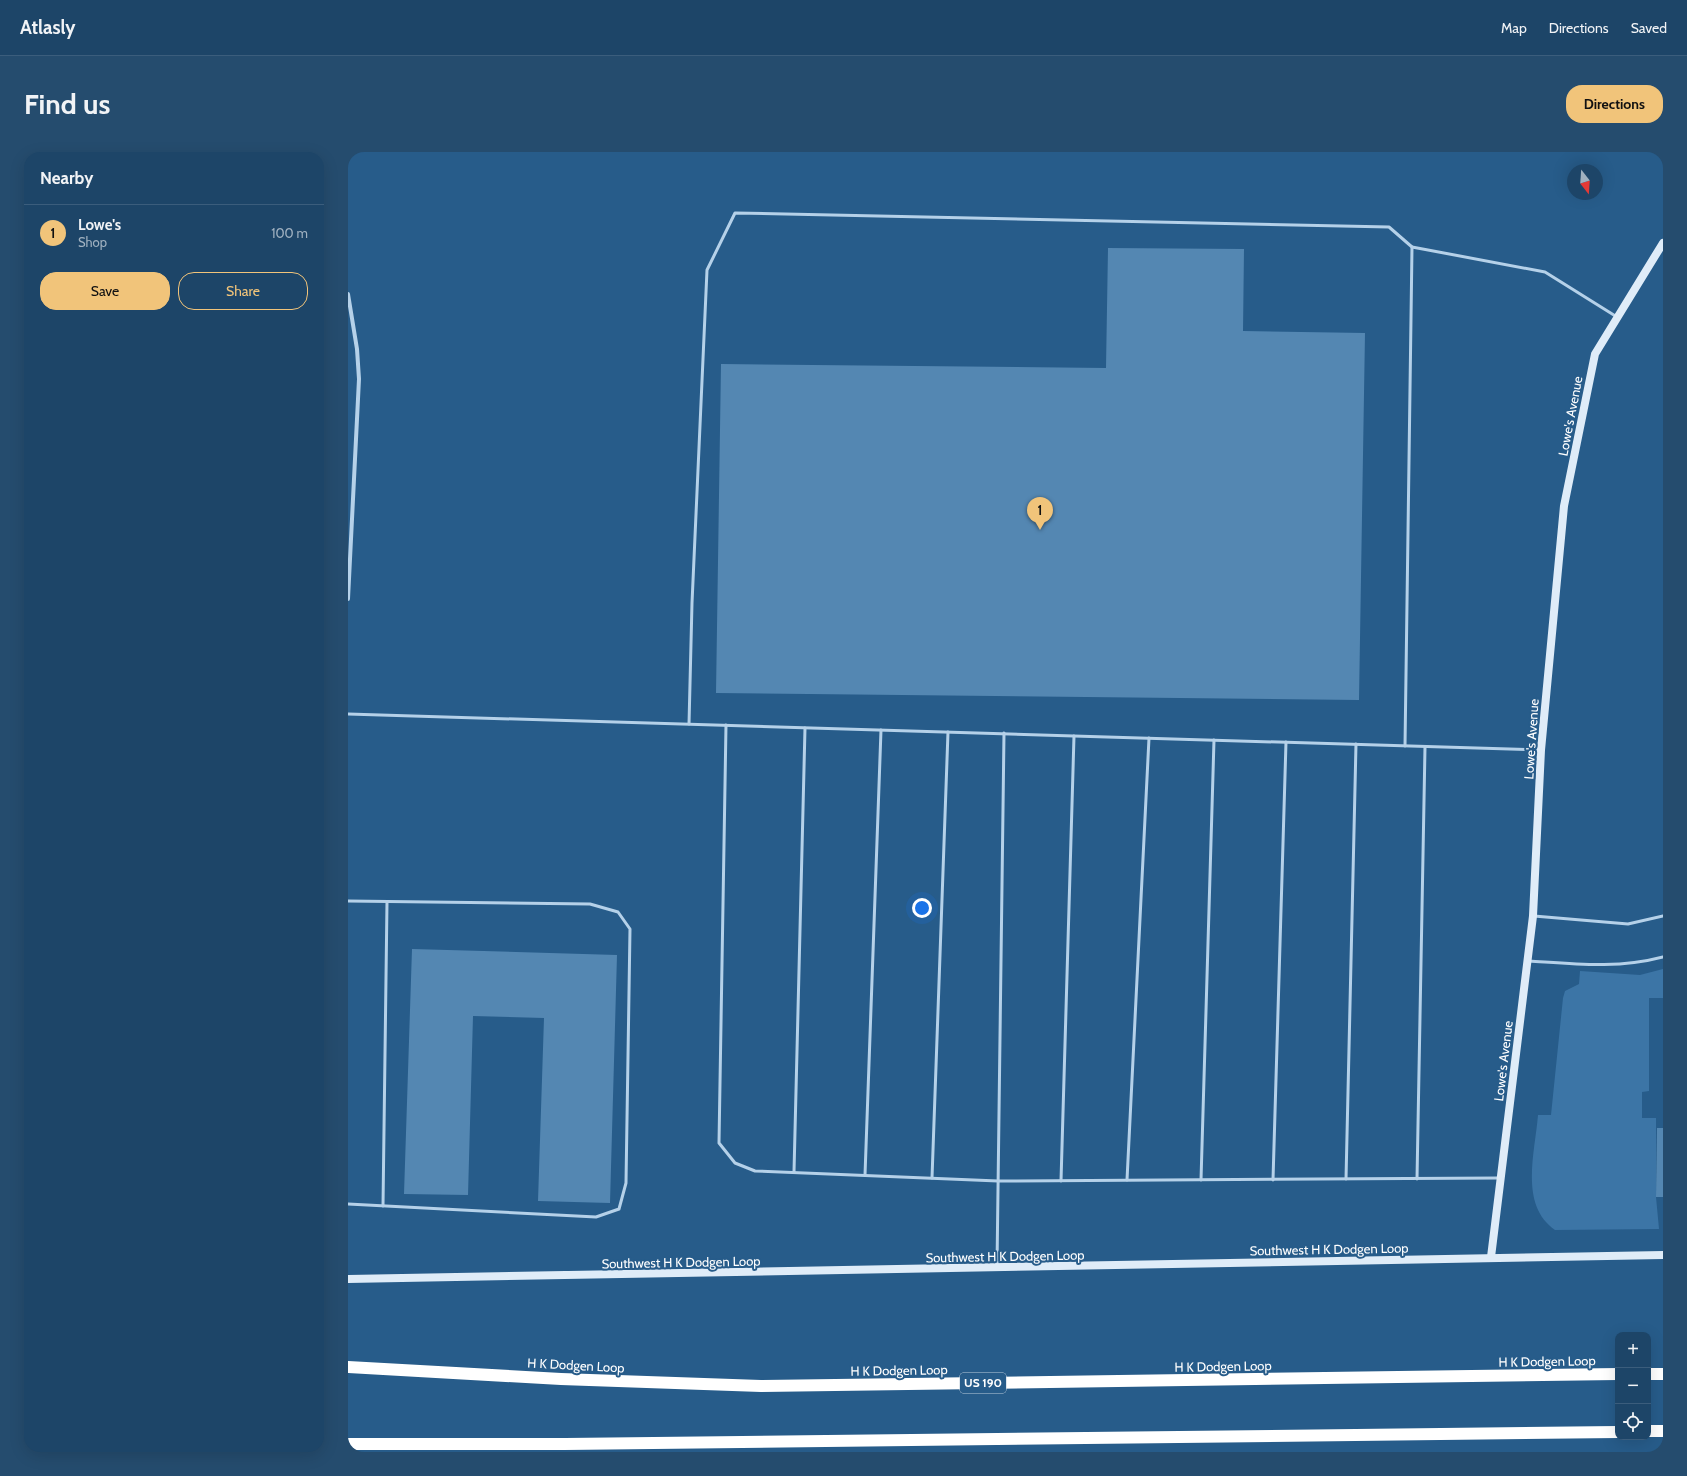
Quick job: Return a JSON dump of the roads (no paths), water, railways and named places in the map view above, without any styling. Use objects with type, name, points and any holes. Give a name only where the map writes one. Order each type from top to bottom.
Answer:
[{"type":"highway","name":"H K Dodgen Loop","points":[[348,1367],[561,1379],[761,1386],[1615,1374]]},
{"type":"highway","points":[[1651,1374],[1663,1374]]},
{"type":"highway","points":[[1651,1431],[1663,1431]]},
{"type":"highway","points":[[348,1444],[589,1444],[1615,1432]]},
{"type":"main road","name":"Lowe's Avenue","points":[[1491,1257],[1533,916],[1541,750],[1564,506],[1595,354],[1663,243]]},
{"type":"main road","name":"Southwest H K Dodgen Loop","points":[[348,1279],[1663,1255]]},
{"type":"street","points":[[348,294],[349,310],[357,349],[359,379],[348,599]]},
{"type":"lane","points":[[689,724],[692,595],[707,270],[736,213],[1389,227],[1412,247],[1545,272],[1617,317]]},
{"type":"lane","points":[[1405,746],[1412,247]]},
{"type":"lane","points":[[348,714],[1541,750]]},
{"type":"lane","points":[[726,725],[720,1143],[735,1164],[755,1171],[998,1181],[1501,1178]]},
{"type":"lane","points":[[794,1172],[805,728]]},
{"type":"lane","points":[[865,1175],[881,730]]},
{"type":"lane","points":[[932,1178],[948,732]]},
{"type":"lane","points":[[997,1268],[1004,734]]},
{"type":"lane","points":[[1061,1181],[1074,736]]},
{"type":"lane","points":[[1127,1180],[1149,738]]},
{"type":"lane","points":[[1201,1180],[1214,740]]},
{"type":"lane","points":[[1273,1180],[1286,742]]},
{"type":"lane","points":[[1346,1179],[1356,744]]},
{"type":"lane","points":[[1417,1178],[1425,746]]},
{"type":"lane","points":[[348,901],[590,904],[618,912],[630,929],[626,1183],[619,1209],[596,1217],[348,1204]]},
{"type":"lane","points":[[383,1206],[387,902]]},
{"type":"lane","points":[[1533,916],[1628,924],[1663,916]]},
{"type":"lane","points":[[1527,961],[1598,966],[1640,963],[1663,957]]},
{"type":"place","name":"Lowe's","points":[[1040,530]]}]
